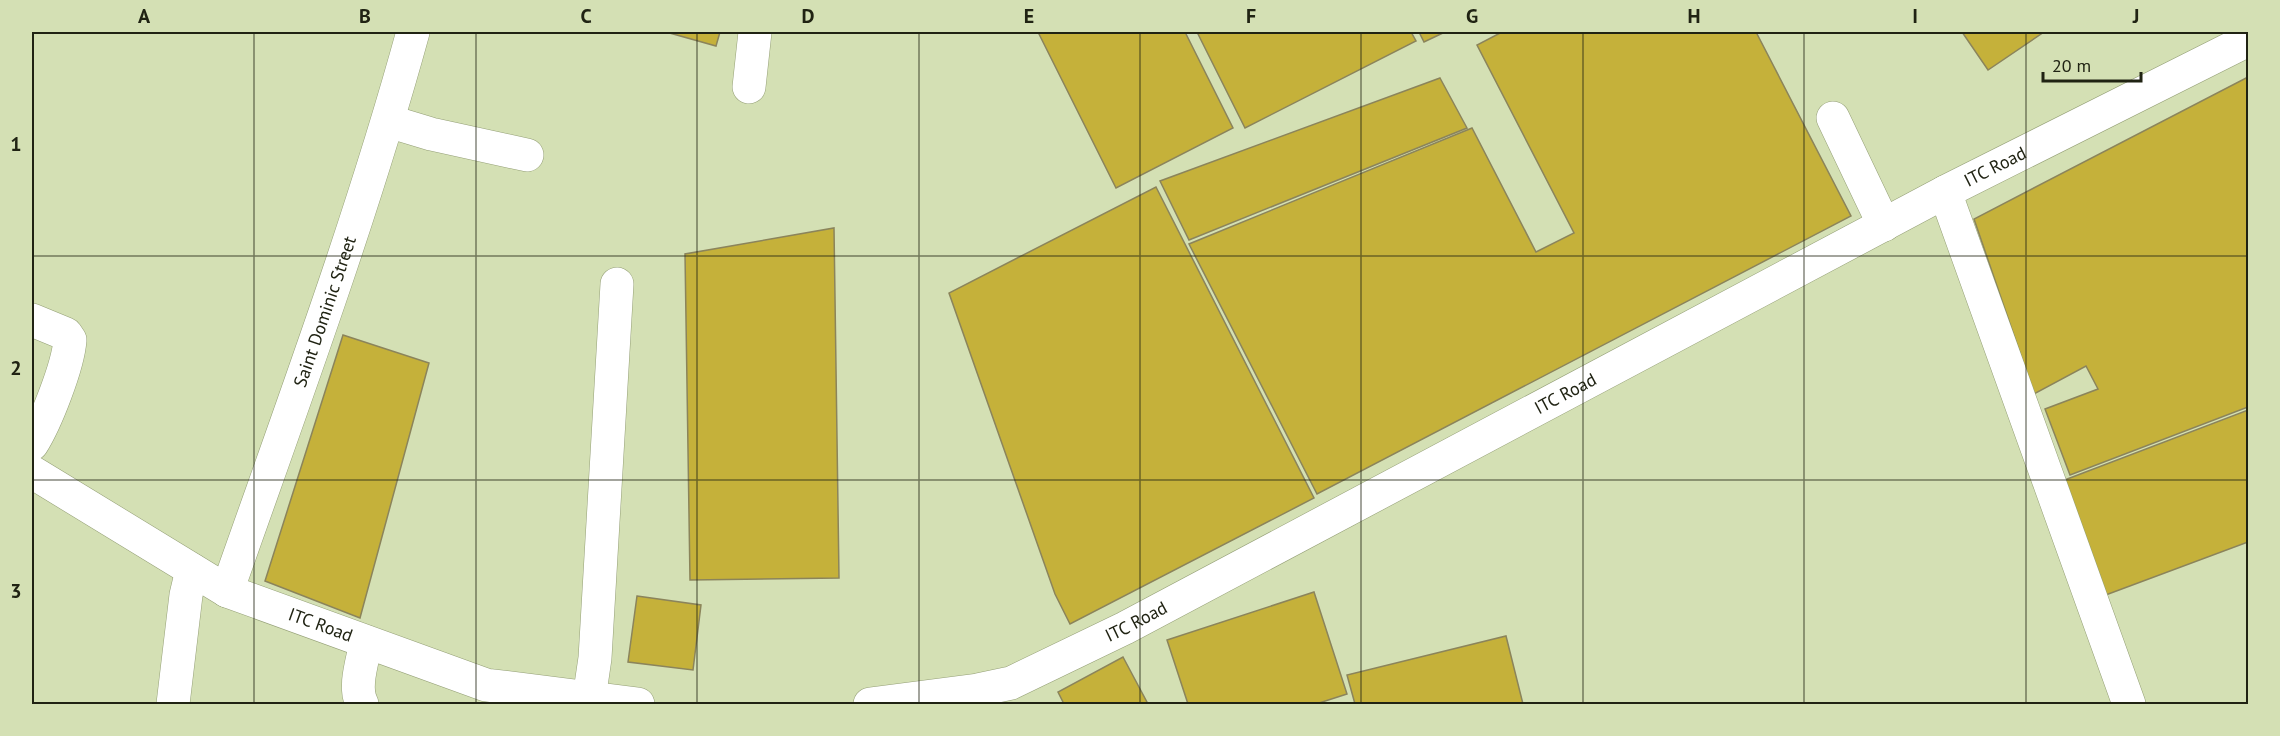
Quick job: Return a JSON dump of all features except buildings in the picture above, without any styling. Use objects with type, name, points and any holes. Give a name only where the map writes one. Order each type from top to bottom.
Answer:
[{"type":"street","name":"Saint Dominic Street","points":[[227,591],[352,236],[413,32]]},
{"type":"street","points":[[749,87],[755,32]]},
{"type":"street","name":"ITC Road","points":[[870,705],[978,690],[1013,694],[1125,628],[1945,192],[2248,40]]},
{"type":"street","points":[[1833,118],[1884,225]]},
{"type":"street","points":[[388,121],[431,134],[527,155]]},
{"type":"street","points":[[1945,192],[2129,705]]},
{"type":"street","points":[[590,699],[595,658],[616,284]]},
{"type":"street","points":[[32,320],[66,334],[70,340],[64,369],[39,434],[32,444]]},
{"type":"street","name":"ITC Road","points":[[32,472],[227,591],[486,685],[638,705]]},
{"type":"street","points":[[173,705],[186,595],[192,570]]},
{"type":"street","points":[[362,705],[358,682],[366,642]]}]
